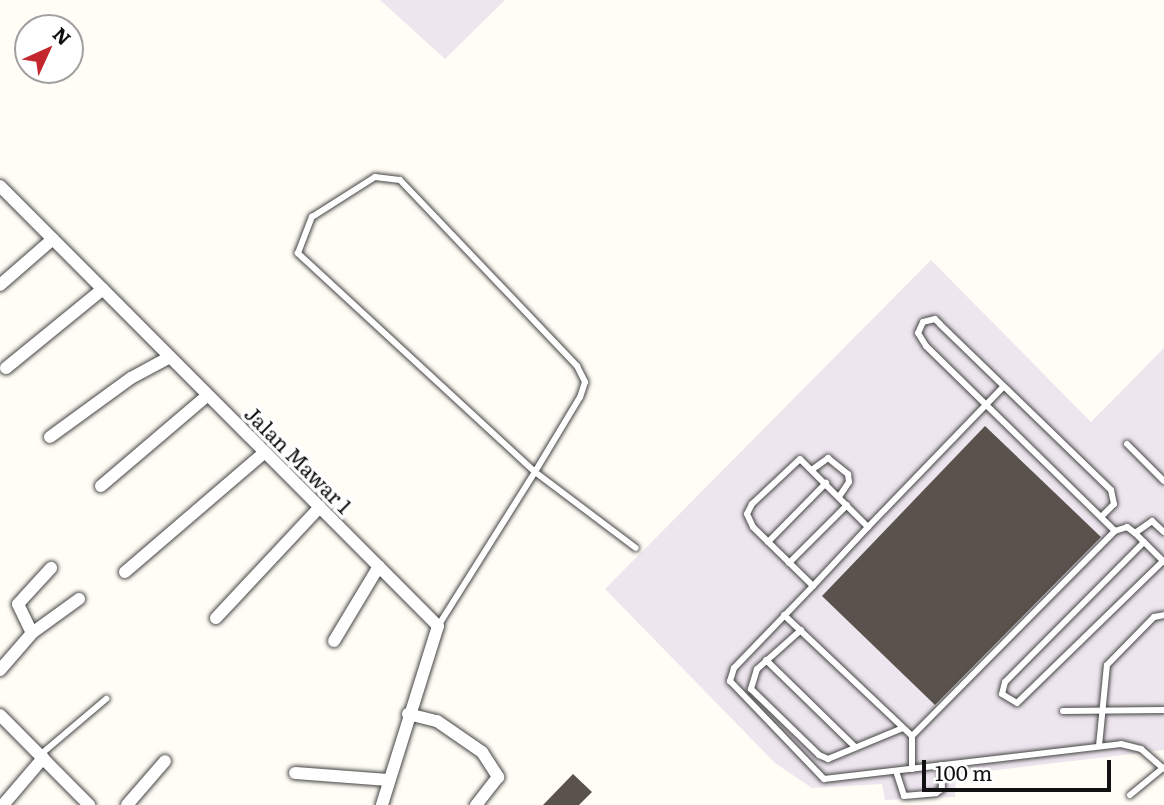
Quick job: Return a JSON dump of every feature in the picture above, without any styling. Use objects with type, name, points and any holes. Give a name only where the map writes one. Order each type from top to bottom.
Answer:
[{"type":"street","name":"Jalan Mawar 1","points":[[0,186],[438,626]]},
{"type":"street","points":[[0,285],[53,239]]},
{"type":"street","points":[[6,368],[103,289]]},
{"type":"street","points":[[50,437],[131,378],[170,357]]},
{"type":"street","points":[[102,486],[208,395]]},
{"type":"street","points":[[125,572],[265,452]]},
{"type":"street","points":[[216,618],[320,507]]},
{"type":"street","points":[[334,641],[379,566]]},
{"type":"street","points":[[32,633],[18,604],[51,568]]},
{"type":"street","points":[[0,670],[32,633],[79,599]]},
{"type":"street","points":[[382,805],[408,714],[438,626]]},
{"type":"street","points":[[408,714],[438,721],[482,752],[498,777],[476,805]]},
{"type":"street","points":[[0,715],[89,805]]},
{"type":"street","points":[[3,805],[41,757]]},
{"type":"street","points":[[127,805],[164,761]]},
{"type":"street","points":[[295,773],[389,780]]},
{"type":"lane","points":[[438,626],[535,472],[585,382],[563,348],[400,180],[375,177],[312,217],[298,253],[535,472],[636,548]]},
{"type":"lane","points":[[1101,517],[1115,496],[934,319],[923,322],[918,333],[926,346],[1115,531]]},
{"type":"lane","points":[[1003,387],[734,668],[732,685],[824,779],[1099,746],[1130,745],[1163,768],[1130,795]]},
{"type":"lane","points":[[1127,444],[1164,481]]},
{"type":"lane","points":[[813,469],[828,458],[848,474],[849,482],[839,497]]},
{"type":"lane","points":[[813,586],[749,521],[749,509],[795,462],[805,461],[868,527]]},
{"type":"lane","points":[[768,542],[826,483]]},
{"type":"lane","points":[[789,563],[848,505]]},
{"type":"lane","points":[[1135,533],[1148,521],[1164,532]]},
{"type":"lane","points":[[912,769],[912,736],[1115,531],[1127,527],[1144,541],[1163,561],[1017,703],[1003,694],[1005,682],[1144,541]]},
{"type":"lane","points":[[784,615],[912,736]]},
{"type":"lane","points":[[1099,746],[1107,665],[1154,617],[1164,615]]},
{"type":"lane","points":[[801,630],[766,660],[751,679],[751,689],[819,755],[828,759],[903,728]]},
{"type":"lane","points":[[766,660],[855,747]]},
{"type":"lane","points":[[41,757],[106,699]]},
{"type":"lane","points":[[1063,711],[1164,710]]},
{"type":"lane","points":[[896,771],[904,796],[936,793],[942,789],[941,765]]},
{"type":"shaded area","points":[[380,0],[505,0],[445,59]]},
{"type":"shaded area","points":[[931,260],[1091,422],[1164,348],[1164,750],[956,775],[955,797],[885,800],[882,784],[812,788],[775,763],[605,589]]},
{"type":"building","points":[[985,426],[1101,537],[935,705],[822,596]]},
{"type":"building","points":[[573,774],[592,792],[579,805],[543,805]]}]
